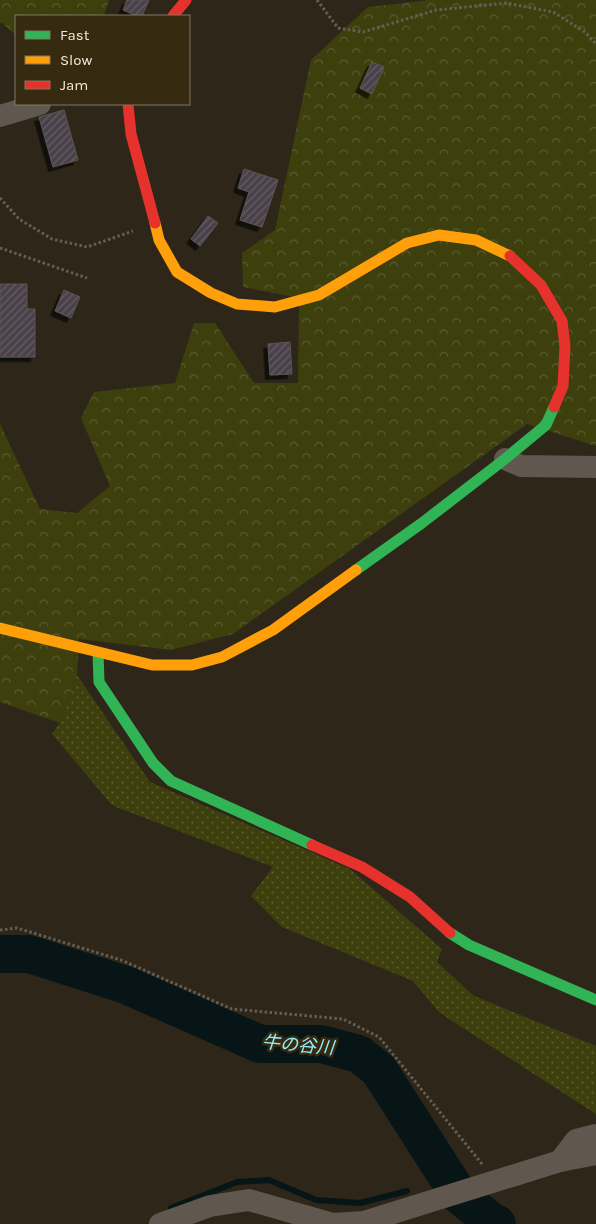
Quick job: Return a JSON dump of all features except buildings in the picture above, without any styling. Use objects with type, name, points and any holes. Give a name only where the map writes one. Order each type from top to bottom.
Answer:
[{"type":"street","points":[[173,15],[186,0]]},
{"type":"street","points":[[0,116],[37,105]]},
{"type":"street","points":[[0,628],[152,665],[192,665],[222,657],[273,630],[422,523],[505,459],[546,425],[563,386],[565,346],[562,321],[541,285],[513,258],[476,240],[439,236],[407,243],[318,295],[275,307],[237,304],[211,293],[177,272],[159,240],[131,134],[128,105]]},
{"type":"street","points":[[505,459],[521,466],[596,467]]},
{"type":"street","points":[[98,653],[99,682],[153,763],[171,781],[362,867],[410,897],[446,931],[469,945],[596,1000]]},
{"type":"street","points":[[560,1161],[576,1140],[596,1135]]},
{"type":"street","points":[[160,1224],[210,1206],[249,1200],[334,1224],[365,1223],[495,1180],[560,1161],[596,1154]]},
{"type":"path","points":[[317,0],[338,28],[363,32],[436,10],[506,3],[552,12],[585,32],[596,44]]},
{"type":"path","points":[[0,198],[19,219],[52,239],[87,247],[155,224]]},
{"type":"path","points":[[0,248],[87,278]]},
{"type":"path","points":[[0,930],[16,928],[121,960],[232,1009],[342,1019],[379,1036],[495,1180]]},
{"type":"green space","points":[[0,0],[109,0],[104,15],[15,15],[15,34],[0,23]]},
{"type":"green space","points":[[430,0],[596,0],[596,446],[527,424],[233,634],[171,650],[79,639],[77,675],[60,723],[0,702],[0,424],[40,509],[77,513],[110,486],[81,418],[94,392],[175,383],[194,323],[215,323],[254,383],[298,383],[299,298],[243,287],[242,253],[275,230],[311,60],[368,7]]},
{"type":"green space","points":[[77,675],[150,782],[350,869],[442,949],[437,962],[474,996],[596,1046],[596,1114],[449,1019],[438,1011],[413,981],[282,927],[251,896],[273,867],[111,804],[52,734],[60,723]]},
{"type":"waterway","name":"牛の谷川","points":[[0,954],[29,954],[126,985],[260,1044],[321,1044],[359,1054],[379,1070],[459,1195],[497,1224]]},
{"type":"waterway","points":[[171,1208],[237,1182],[269,1180],[316,1200],[360,1203],[407,1191]]},
{"type":"traffic: fast","points":[[356,570],[422,523],[505,459],[546,425],[554,407]]},
{"type":"traffic: fast","points":[[98,653],[99,682],[153,763],[171,781],[312,845]]},
{"type":"traffic: fast","points":[[450,933],[469,945],[596,1000]]},
{"type":"traffic: slow","points":[[155,223],[159,240],[177,272],[211,293],[237,304],[275,307],[319,295],[407,243],[439,235],[476,240],[510,256]]},
{"type":"traffic: slow","points":[[0,628],[152,665],[192,665],[222,657],[273,630],[356,570]]},
{"type":"traffic: jam","points":[[174,15],[186,0]]},
{"type":"traffic: jam","points":[[128,105],[131,134],[155,223]]},
{"type":"traffic: jam","points":[[510,256],[541,285],[562,321],[565,346],[563,386],[554,407]]},
{"type":"traffic: jam","points":[[312,845],[362,867],[410,897],[450,933]]}]
